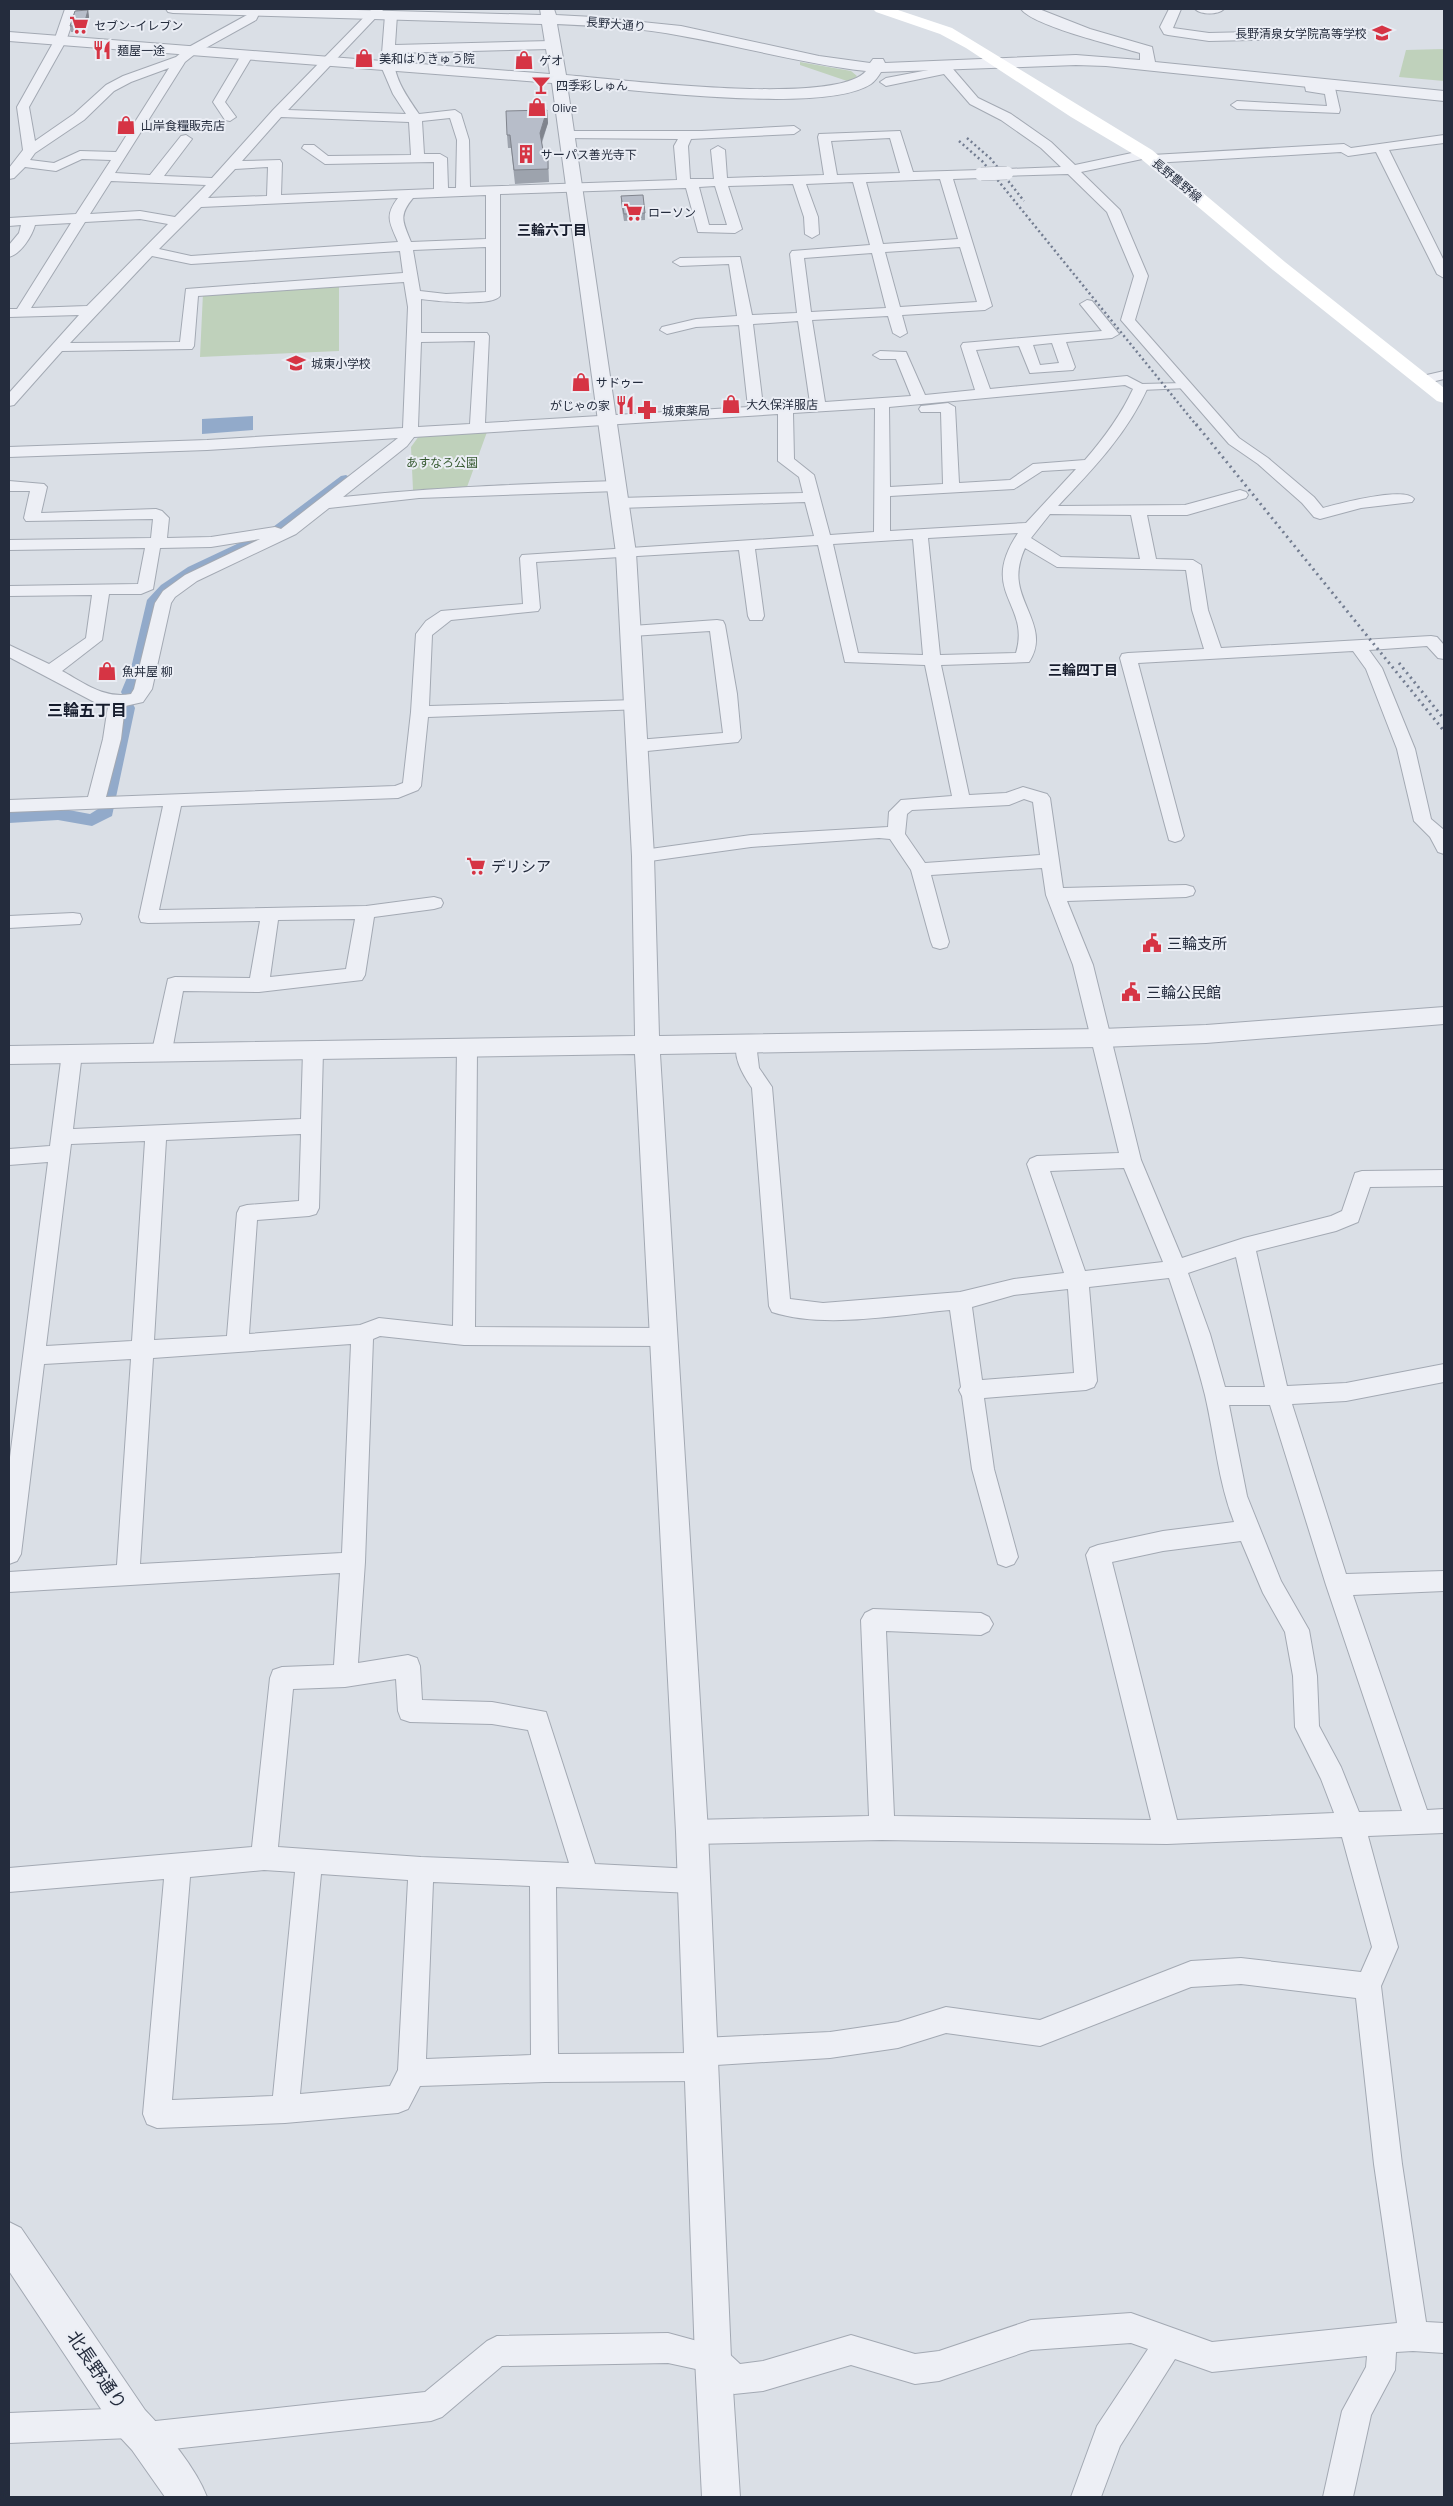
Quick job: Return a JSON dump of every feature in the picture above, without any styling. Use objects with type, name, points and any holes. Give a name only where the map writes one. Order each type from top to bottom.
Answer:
[{"type":"main road","name":"長野豊野線","points":[[881,9],[946,31],[972,45],[1150,157],[1279,266],[1444,397]]},
{"type":"street","points":[[30,150],[23,118],[23,108],[60,41],[71,9]]},
{"type":"street","name":"長野大通り","points":[[173,9],[254,12],[548,13]]},
{"type":"street","name":"長野大通り","points":[[426,9],[622,17],[687,25],[877,65]]},
{"type":"street","points":[[1028,9],[1051,21],[1088,35],[1147,50],[1148,61]]},
{"type":"street","points":[[1175,9],[1166,27],[1168,31],[1209,38],[1287,35]]},
{"type":"street","points":[[1200,9],[1218,9]]},
{"type":"street","points":[[9,175],[22,163],[30,150],[79,117],[110,88],[186,55],[252,17],[254,12]]},
{"type":"street","points":[[9,402],[91,310],[197,203],[326,61],[380,13],[388,49],[387,66],[399,94],[415,118],[418,158]]},
{"type":"street","points":[[548,13],[551,45],[568,135],[626,552],[632,631],[643,856],[647,1045],[692,1832],[703,2059],[713,2358],[721,2497]]},
{"type":"street","points":[[9,36],[186,55],[247,55],[744,94],[800,94],[853,86],[865,81],[877,65]]},
{"type":"street","points":[[388,49],[551,45]]},
{"type":"street","points":[[15,313],[81,220],[186,55]]},
{"type":"street","points":[[230,117],[219,102],[247,55]]},
{"type":"street","points":[[886,82],[945,68],[995,60]]},
{"type":"street","points":[[877,65],[995,60],[1148,61],[1444,91]]},
{"type":"street","points":[[1148,61],[1310,82],[1444,96]]},
{"type":"street","points":[[877,65],[945,68],[974,101],[1020,126],[1046,145],[1113,210],[1141,276],[1128,320],[1184,386],[1234,440],[1263,461],[1308,500],[1320,514],[1360,503],[1406,499]]},
{"type":"street","points":[[1237,105],[1334,110],[1332,91],[1310,88],[1310,82]]},
{"type":"street","points":[[278,113],[415,118],[455,114],[464,140],[463,193]]},
{"type":"street","points":[[9,120],[23,118]]},
{"type":"street","points":[[568,135],[687,135],[794,130]]},
{"type":"street","points":[[831,179],[824,137],[894,134],[908,176]]},
{"type":"street","points":[[687,135],[681,146],[688,185],[703,229],[735,229],[721,184],[718,150]]},
{"type":"street","points":[[155,178],[186,139]]},
{"type":"street","points":[[197,203],[575,187],[721,184],[1072,170],[1150,157],[1344,148],[1348,152],[1444,139]]},
{"type":"street","points":[[309,148],[325,160],[440,158],[441,194]]},
{"type":"street","points":[[1381,148],[1437,251],[1444,274]]},
{"type":"street","points":[[22,163],[56,167],[80,155],[121,156]]},
{"type":"street","points":[[230,165],[275,163],[274,201]]},
{"type":"street","points":[[667,330],[696,323],[745,319],[985,306],[945,175]]},
{"type":"street","points":[[109,177],[216,182]]},
{"type":"street","points":[[859,179],[900,333]]},
{"type":"street","points":[[799,181],[811,217],[812,234]]},
{"type":"street","points":[[413,294],[446,298],[493,296],[492,192]]},
{"type":"street","points":[[9,650],[104,700],[117,702],[137,698],[144,689],[163,604],[169,594],[191,578],[280,532],[322,504],[402,443],[410,431],[415,307],[406,246],[396,221],[397,209],[408,195]]},
{"type":"street","points":[[9,222],[81,220],[140,215],[178,222]]},
{"type":"street","points":[[9,254],[26,234],[28,222]]},
{"type":"street","points":[[148,251],[190,260],[493,242]]},
{"type":"street","points":[[818,407],[797,254],[966,243]]},
{"type":"street","points":[[680,262],[735,260],[745,319],[756,410]]},
{"type":"street","points":[[58,347],[187,346],[191,292],[411,278]]},
{"type":"street","points":[[984,394],[968,346],[1112,334],[1087,304]]},
{"type":"street","points":[[15,313],[91,310]]},
{"type":"street","points":[[413,338],[482,336],[477,427]]},
{"type":"street","points":[[1024,341],[1035,370],[1068,367],[1057,338]]},
{"type":"street","points":[[880,355],[902,355],[920,400]]},
{"type":"street","points":[[1063,368],[1069,386]]},
{"type":"street","points":[[1423,380],[1444,375]]},
{"type":"street","points":[[882,407],[920,400],[1127,380],[1141,387],[1184,386]]},
{"type":"street","points":[[785,409],[786,461],[806,475],[823,540],[828,550],[851,658],[932,660],[1023,658],[1028,636],[1008,576],[1014,554],[1027,533],[1090,464],[1117,428],[1141,387]]},
{"type":"street","points":[[9,452],[207,445],[818,407],[948,407],[951,487]]},
{"type":"street","points":[[882,407],[882,536]]},
{"type":"street","points":[[33,487],[38,451]]},
{"type":"street","points":[[883,492],[1014,484],[1038,467],[1090,464]]},
{"type":"street","points":[[9,486],[39,487],[32,518],[156,514],[162,518],[147,586],[141,589],[9,591]]},
{"type":"street","points":[[322,504],[419,493],[492,488],[618,494],[812,497]]},
{"type":"street","points":[[1048,509],[1059,512],[1187,510],[1205,503],[1240,495]]},
{"type":"street","points":[[1138,512],[1148,564]]},
{"type":"street","points":[[9,545],[211,542],[280,532]]},
{"type":"street","points":[[9,806],[398,792],[412,786],[420,712],[424,634],[432,625],[447,615],[532,608],[528,558],[920,534],[1027,533],[1057,562],[1193,565],[1200,610],[1214,653]]},
{"type":"street","points":[[920,534],[932,660],[962,802]]},
{"type":"street","points":[[746,545],[756,616]]},
{"type":"street","points":[[51,671],[94,640],[101,590]]},
{"type":"street","points":[[632,631],[716,626],[728,694],[732,738],[637,746]]},
{"type":"street","points":[[1175,836],[1128,658],[1358,646],[1431,640],[1444,654]]},
{"type":"street","points":[[1358,646],[1374,668],[1406,749],[1422,821],[1438,834],[1444,846]]},
{"type":"street","points":[[104,802],[117,702]]},
{"type":"street","points":[[420,712],[636,705]]},
{"type":"street","points":[[940,942],[920,869],[896,834],[898,812],[907,804],[1008,799],[1023,793],[1041,798],[1048,861],[1055,895],[1084,966],[1130,1160],[1176,1269],[1199,1334],[1216,1396],[1235,1496],[1271,1586],[1297,1630],[1306,1676],[1307,1727],[1332,1775],[1352,1826],[1384,1947],[1368,1986],[1388,2164],[1413,2336]]},
{"type":"street","points":[[174,799],[148,917],[366,912],[434,903]]},
{"type":"street","points":[[643,856],[751,841],[879,832],[896,834]]},
{"type":"street","points":[[920,869],[1048,861]]},
{"type":"street","points":[[1055,895],[1186,891]]},
{"type":"street","points":[[162,1051],[175,984],[259,985],[355,975],[366,912]]},
{"type":"street","points":[[259,985],[270,914]]},
{"type":"street","points":[[9,922],[73,919]]},
{"type":"street","points":[[9,1055],[162,1051],[467,1049],[1101,1038],[1206,1034],[1444,1015]]},
{"type":"street","points":[[746,1043],[749,1069],[762,1087],[780,1306],[824,1312],[960,1300],[1014,1287],[1176,1269],[1244,1246],[1336,1223],[1351,1216],[1362,1179],[1444,1178]]},
{"type":"street","points":[[464,1336],[467,1049]]},
{"type":"street","points":[[237,1344],[246,1212],[309,1208],[313,1051]]},
{"type":"street","points":[[9,1554],[72,1053]]},
{"type":"street","points":[[9,1157],[60,1145],[156,1134],[311,1126]]},
{"type":"street","points":[[128,1575],[156,1134]]},
{"type":"street","points":[[970,1390],[1086,1381],[1078,1281],[1037,1164],[1130,1160]]},
{"type":"street","points":[[1244,1246],[1278,1396],[1338,1585],[1418,1822]]},
{"type":"street","points":[[960,1300],[970,1390],[983,1469],[1006,1556]]},
{"type":"street","points":[[33,1356],[237,1344],[362,1334],[379,1327],[464,1336],[663,1337]]},
{"type":"street","points":[[345,1676],[353,1562],[362,1334]]},
{"type":"street","points":[[1216,1396],[1278,1396],[1346,1392],[1444,1373]]},
{"type":"street","points":[[1167,1832],[1098,1555],[1163,1541],[1249,1530]]},
{"type":"street","points":[[9,1582],[353,1562]]},
{"type":"street","points":[[1338,1585],[1444,1581]]},
{"type":"street","points":[[882,1828],[873,1620],[981,1624]]},
{"type":"street","points":[[264,1858],[282,1678],[345,1676],[408,1666],[410,1711],[492,1713],[537,1720],[586,1876]]},
{"type":"street","points":[[692,1832],[882,1828],[1167,1832],[1444,1821]]},
{"type":"street","points":[[9,1880],[264,1858],[310,1862],[693,1881]]},
{"type":"street","points":[[285,2109],[310,1862]]},
{"type":"street","points":[[178,1865],[157,2114],[285,2109],[398,2099],[412,2073],[422,1868]]},
{"type":"street","points":[[543,1874],[545,2068]]},
{"type":"street","points":[[412,2073],[703,2059],[898,2036],[946,2020],[1040,2033],[1191,1974],[1241,1970],[1368,1986]]},
{"type":"street","name":"北長野通り","points":[[9,2240],[139,2430],[188,2497]]},
{"type":"street","points":[[9,2428],[139,2430],[430,2406],[497,2351],[668,2348],[713,2358],[734,2379],[763,2376],[851,2350],[915,2370],[939,2366],[1030,2335],[1131,2328],[1212,2357],[1413,2336],[1444,2338]]},
{"type":"street","points":[[1338,2497],[1357,2411],[1380,2370],[1383,2339]]},
{"type":"street","points":[[1086,2497],[1108,2437],[1169,2342]]},
{"type":"green space","points":[[1444,49],[1444,81],[1399,77],[1406,50]]},
{"type":"green space","points":[[800,62],[851,71],[857,76],[850,82],[800,65]]},
{"type":"green space","points":[[339,287],[339,351],[200,357],[203,293]]},
{"type":"green space","name":"あすなろ公園","points":[[487,432],[467,487],[413,490],[411,447],[419,436]]},
{"type":"water","points":[[253,416],[253,430],[202,434],[202,419]]},
{"type":"building","points":[[88,10],[84,25],[70,26],[75,11]]},
{"type":"building","name":"サーパス善光寺下","points":[[547,110],[540,133],[544,156],[548,156],[548,169],[514,170],[510,135],[507,135],[506,111]]},
{"type":"building","points":[[643,195],[645,213],[624,214],[621,196]]},
{"type":"waterway","points":[[129,692],[139,668],[155,600],[166,588],[193,570],[268,536],[288,524],[346,479]]},
{"type":"waterway","points":[[9,817],[58,814],[92,820],[106,812],[127,708]]},
{"type":"railway","points":[[967,138],[991,159],[1024,201]]},
{"type":"railway","points":[[959,141],[983,162],[1197,426]]},
{"type":"railway","points":[[1196,424],[1444,731]]},
{"type":"railway","points":[[1399,663],[1444,719]]},
{"type":"place","name":"セブン-イレブン","points":[[79,25]]},
{"type":"place","name":"長野清泉女学院高等学校","points":[[1382,33]]},
{"type":"place","name":"麺屋一途","points":[[102,50]]},
{"type":"place","name":"美和はりきゅう院","points":[[364,58]]},
{"type":"place","name":"ゲオ","points":[[524,60]]},
{"type":"place","name":"四季彩しゅん","points":[[541,85]]},
{"type":"place","name":"Olive","points":[[537,107]]},
{"type":"place","name":"山岸食糧販売店","points":[[126,125]]},
{"type":"place","name":"サーパス善光寺下","points":[[526,154]]},
{"type":"place","name":"ローソン","points":[[633,212]]},
{"type":"place","name":"城東小学校","points":[[296,363]]},
{"type":"place","name":"サドゥー","points":[[581,382]]},
{"type":"place","name":"大久保洋服店","points":[[731,404]]},
{"type":"place","name":"がじゃの家","points":[[625,405]]},
{"type":"place","name":"城東薬局","points":[[647,410]]},
{"type":"place","name":"魚丼屋 柳","points":[[107,671]]},
{"type":"place","name":"デリシア","points":[[476,866]]},
{"type":"place","name":"三輪支所","points":[[1152,943]]},
{"type":"place","name":"三輪公民館","points":[[1131,992]]},
{"type":"district","name":"三輪六丁目","points":[[552,229]]},
{"type":"district","name":"三輪四丁目","points":[[1083,669]]},
{"type":"district","name":"三輪五丁目","points":[[87,710]]}]
